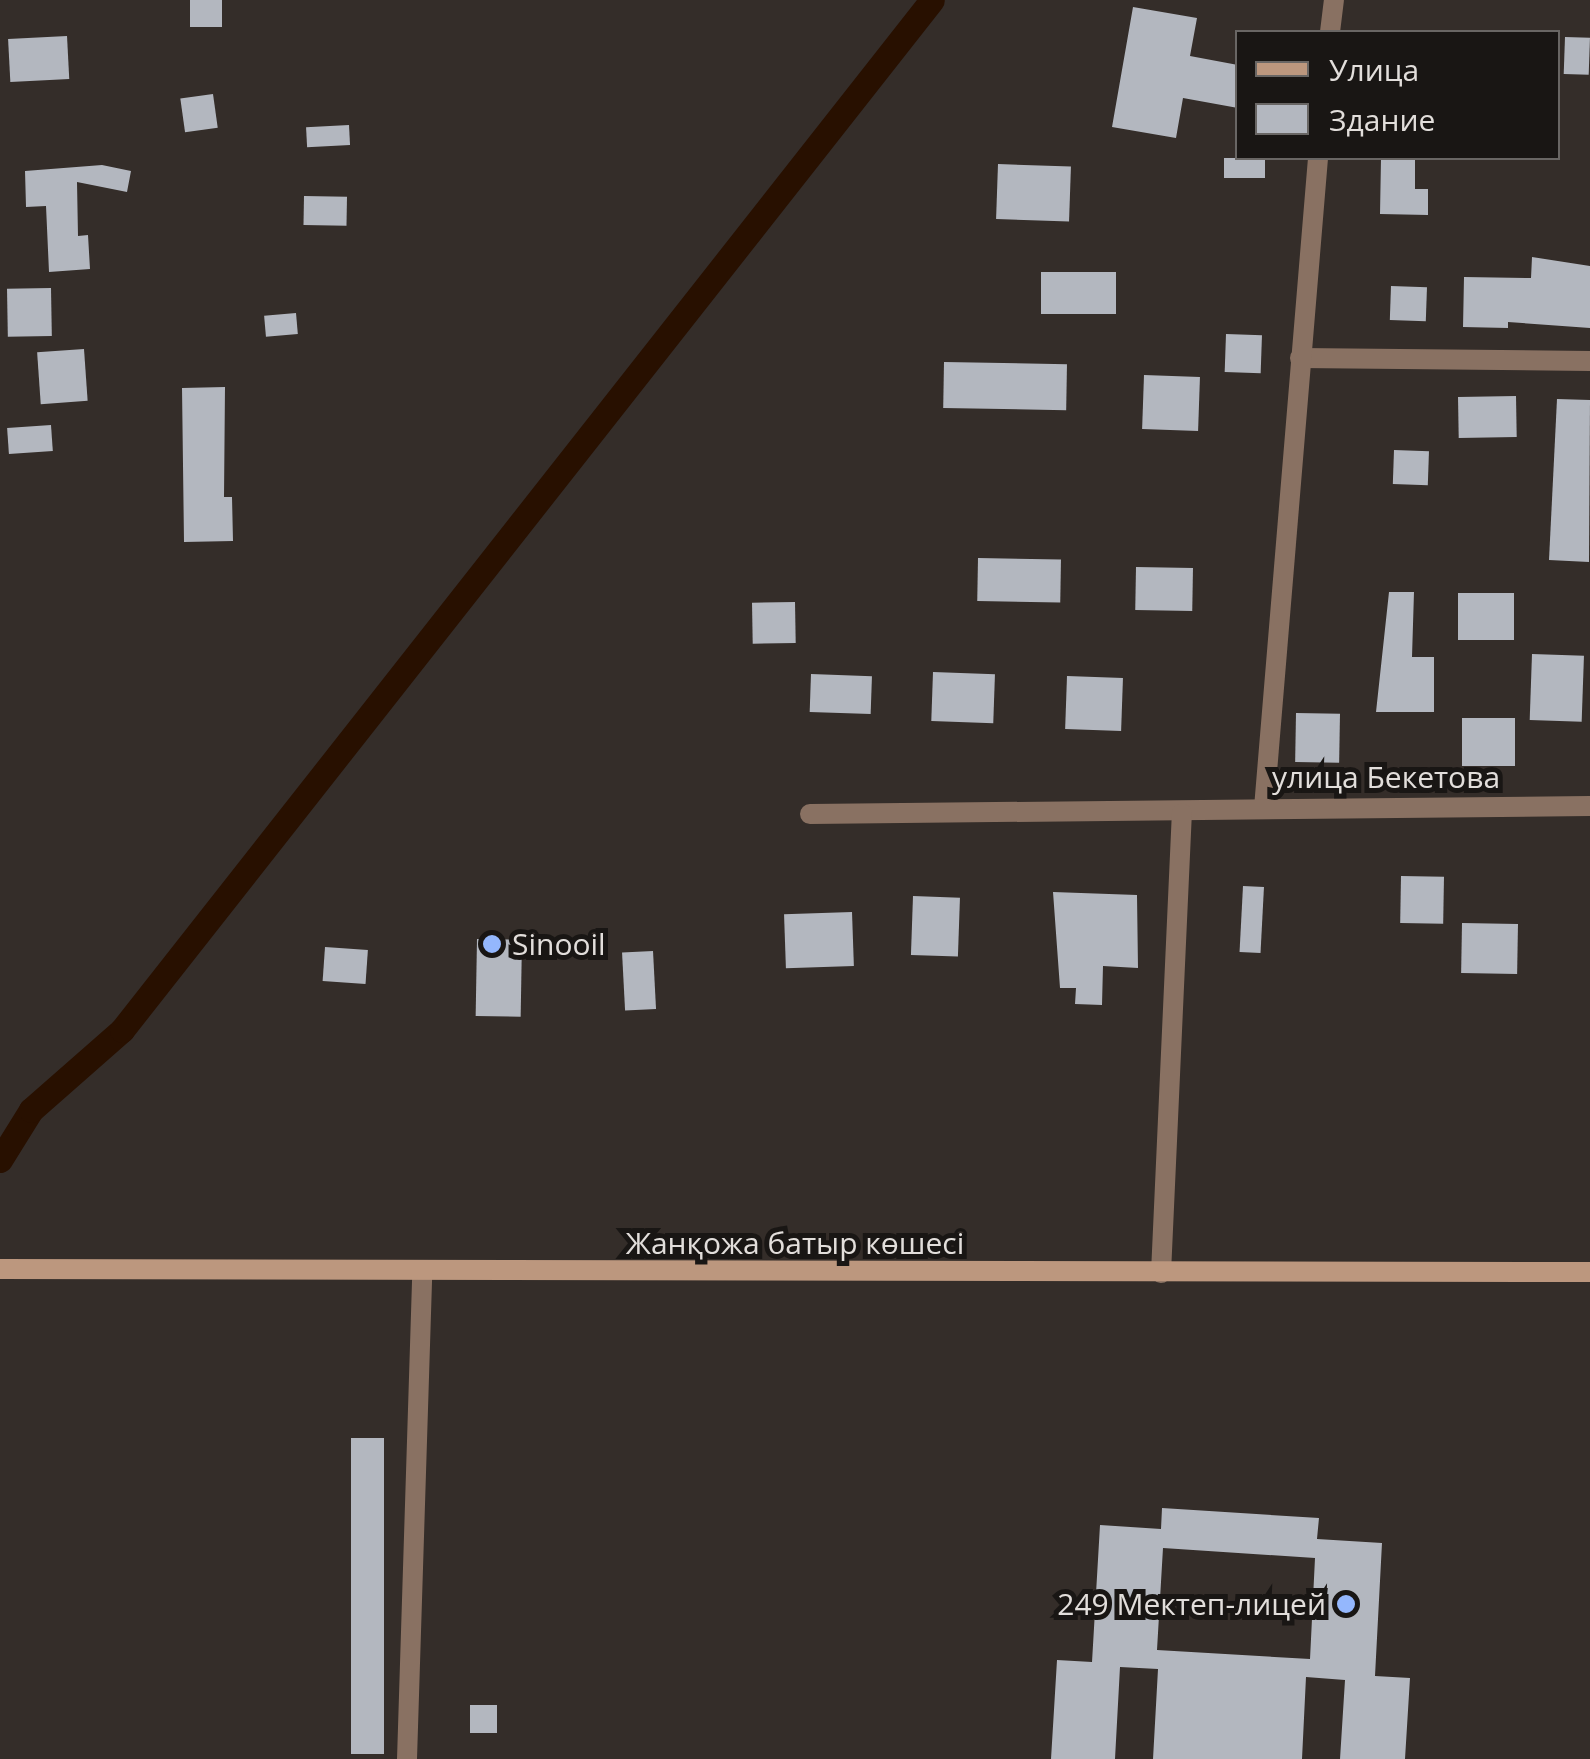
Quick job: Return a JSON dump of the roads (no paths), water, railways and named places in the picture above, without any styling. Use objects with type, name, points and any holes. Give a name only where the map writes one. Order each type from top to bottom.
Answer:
[{"type":"street","points":[[1330,30],[1334,0]]},
{"type":"street","points":[[1264,808],[1318,160]]},
{"type":"street","points":[[1300,358],[1590,361]]},
{"type":"street","name":"улица Бекетова","points":[[810,814],[1590,806]]},
{"type":"street","points":[[1161,1273],[1182,813]]},
{"type":"street","name":"Жанқожа батыр көшесі","points":[[0,1269],[1590,1272]]},
{"type":"street","points":[[408,1759],[422,1272]]},
{"type":"waterway","points":[[0,1160],[31,1110],[122,1030],[932,0]]},
{"type":"place","name":"Sinooil","points":[[492,944]]},
{"type":"place","name":"249 Мектеп-лицей","points":[[1346,1604]]}]
